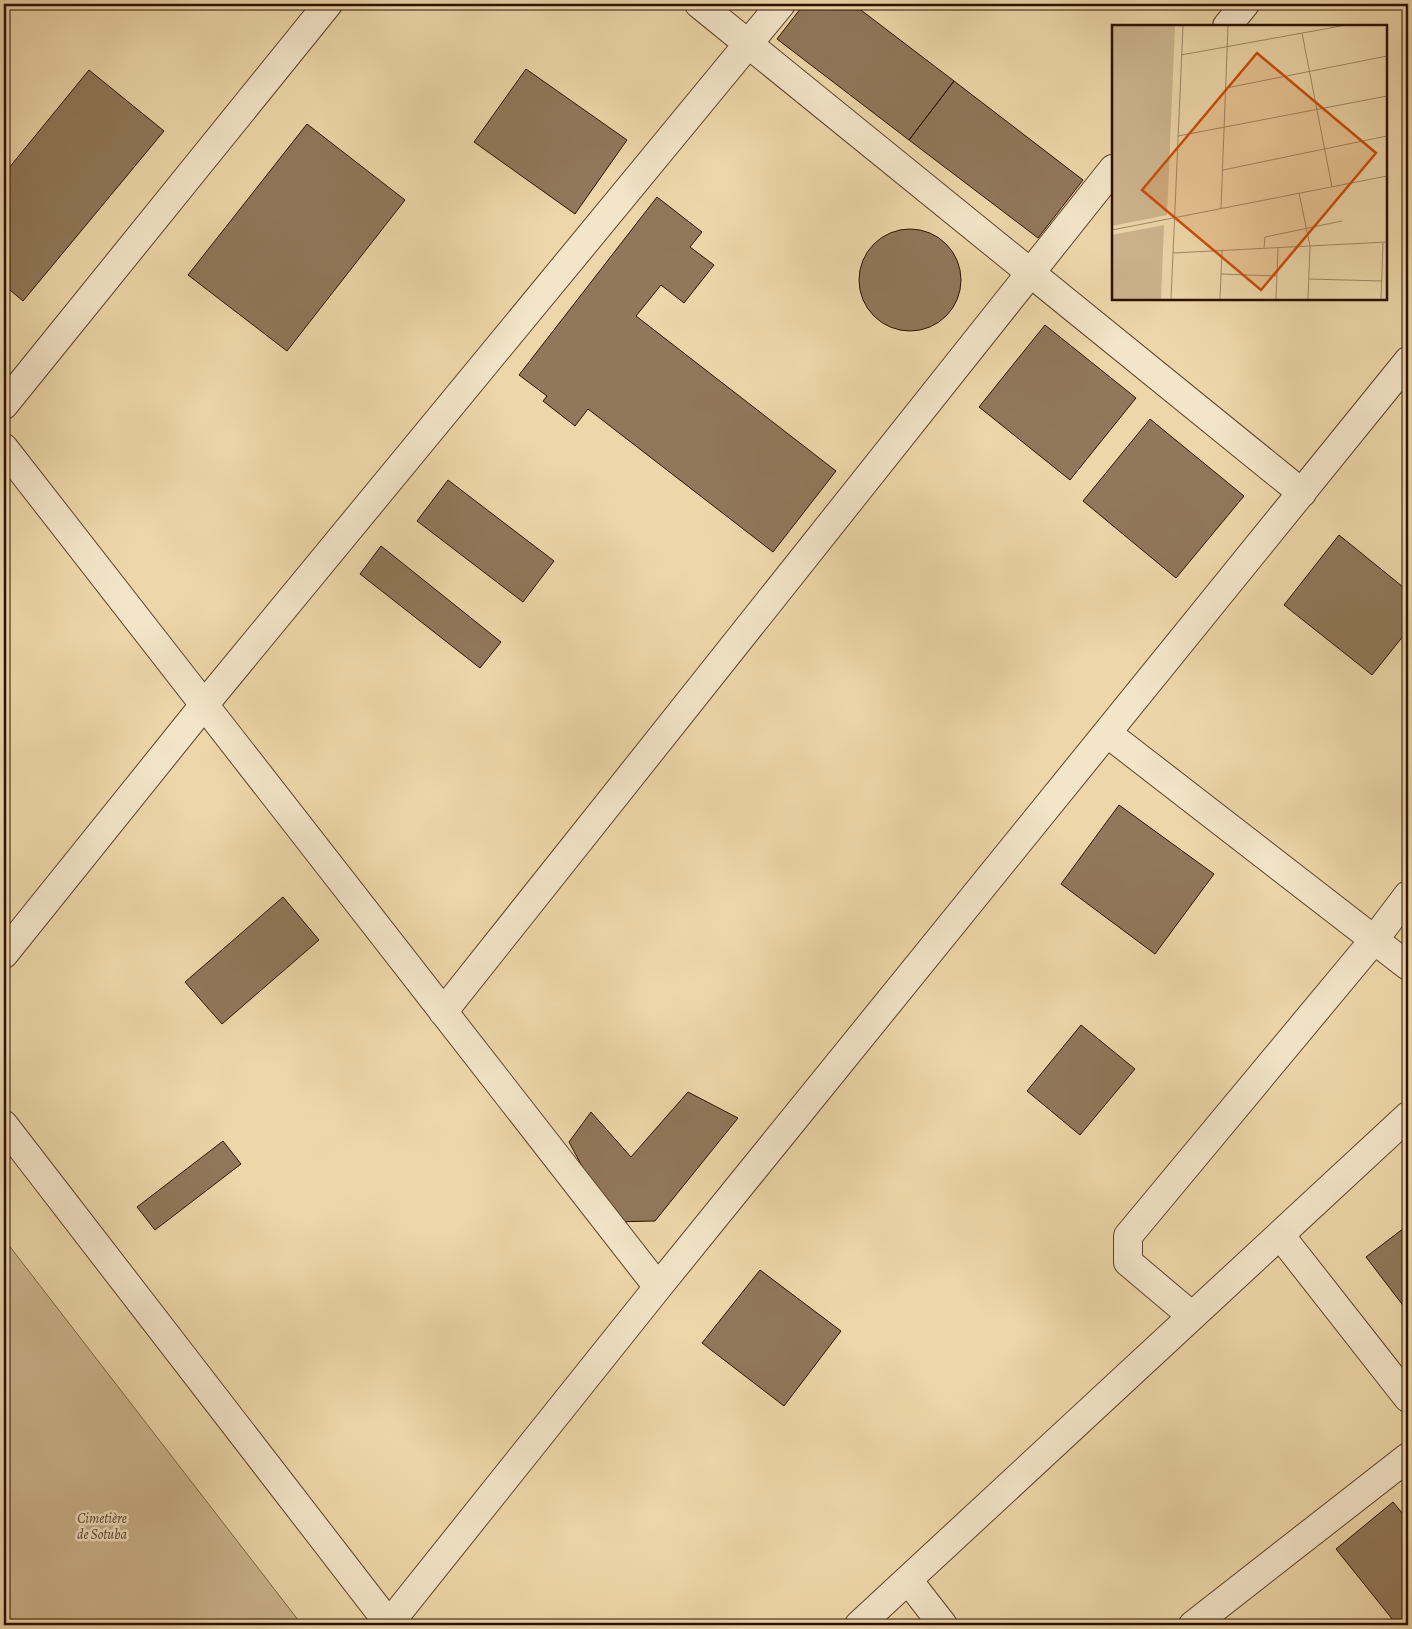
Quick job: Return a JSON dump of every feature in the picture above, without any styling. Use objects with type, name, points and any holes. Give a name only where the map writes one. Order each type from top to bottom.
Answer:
[{"type":"street","points":[[4,404],[328,4]]},
{"type":"street","points":[[700,4],[1302,493]]},
{"type":"street","points":[[4,954],[204,705],[781,4]]},
{"type":"street","points":[[1228,25],[1245,4]]},
{"type":"street","points":[[443,1012],[1112,170]]},
{"type":"street","points":[[4,1125],[389,1625],[658,1287],[1408,362]]},
{"type":"street","points":[[4,448],[658,1287]]},
{"type":"street","points":[[1107,733],[1408,966]]},
{"type":"street","points":[[1192,1316],[1128,1262],[1128,1236],[1374,940],[1408,896]]},
{"type":"street","points":[[859,1625],[1408,1116]]},
{"type":"street","points":[[1280,1235],[1408,1398]]},
{"type":"street","points":[[1193,1625],[1408,1457]]},
{"type":"street","points":[[908,1580],[943,1625]]},
{"type":"green space","name":"Cimetière de Sotuba","points":[[4,1239],[302,1625],[4,1625]]},
{"type":"building","points":[[804,4],[853,4],[954,81],[909,140],[777,39]]},
{"type":"building","points":[[526,69],[627,140],[575,214],[474,142]]},
{"type":"building","points":[[89,70],[164,131],[23,301],[4,285],[4,174]]},
{"type":"building","points":[[954,81],[1083,180],[1038,238],[909,140]]},
{"type":"building","points":[[307,124],[405,200],[287,351],[188,275]]},
{"type":"building","points":[[657,197],[702,232],[690,247],[714,265],[684,303],[661,285],[636,316],[836,471],[773,552],[588,409],[575,426],[543,401],[547,396],[519,375]]},
{"type":"building","points":[[910,229],[930,233],[946,244],[957,260],[961,280],[957,300],[946,316],[930,327],[910,331],[890,327],[874,316],[863,300],[859,280],[863,260],[874,244],[890,233]]},
{"type":"building","points":[[1045,325],[1136,398],[1070,480],[979,407]]},
{"type":"building","points":[[1150,419],[1244,496],[1176,578],[1083,501]]},
{"type":"building","points":[[448,480],[554,561],[523,602],[417,521]]},
{"type":"building","points":[[1339,535],[1408,591],[1408,630],[1372,675],[1284,605]]},
{"type":"building","points":[[381,546],[501,642],[480,668],[360,574]]},
{"type":"building","points":[[1119,805],[1214,874],[1155,954],[1061,884]]},
{"type":"building","points":[[283,897],[319,940],[222,1024],[185,982]]},
{"type":"building","points":[[1081,1025],[1135,1069],[1080,1135],[1027,1091]]},
{"type":"building","points":[[688,1092],[738,1118],[655,1221],[612,1222],[569,1142],[591,1112],[631,1157]]},
{"type":"building","points":[[223,1141],[241,1164],[155,1230],[137,1207]]},
{"type":"building","points":[[1408,1225],[1408,1312],[1366,1257]]},
{"type":"building","points":[[760,1270],[841,1331],[784,1406],[702,1343]]},
{"type":"building","points":[[1393,1502],[1408,1520],[1408,1625],[1397,1625],[1336,1549]]}]
